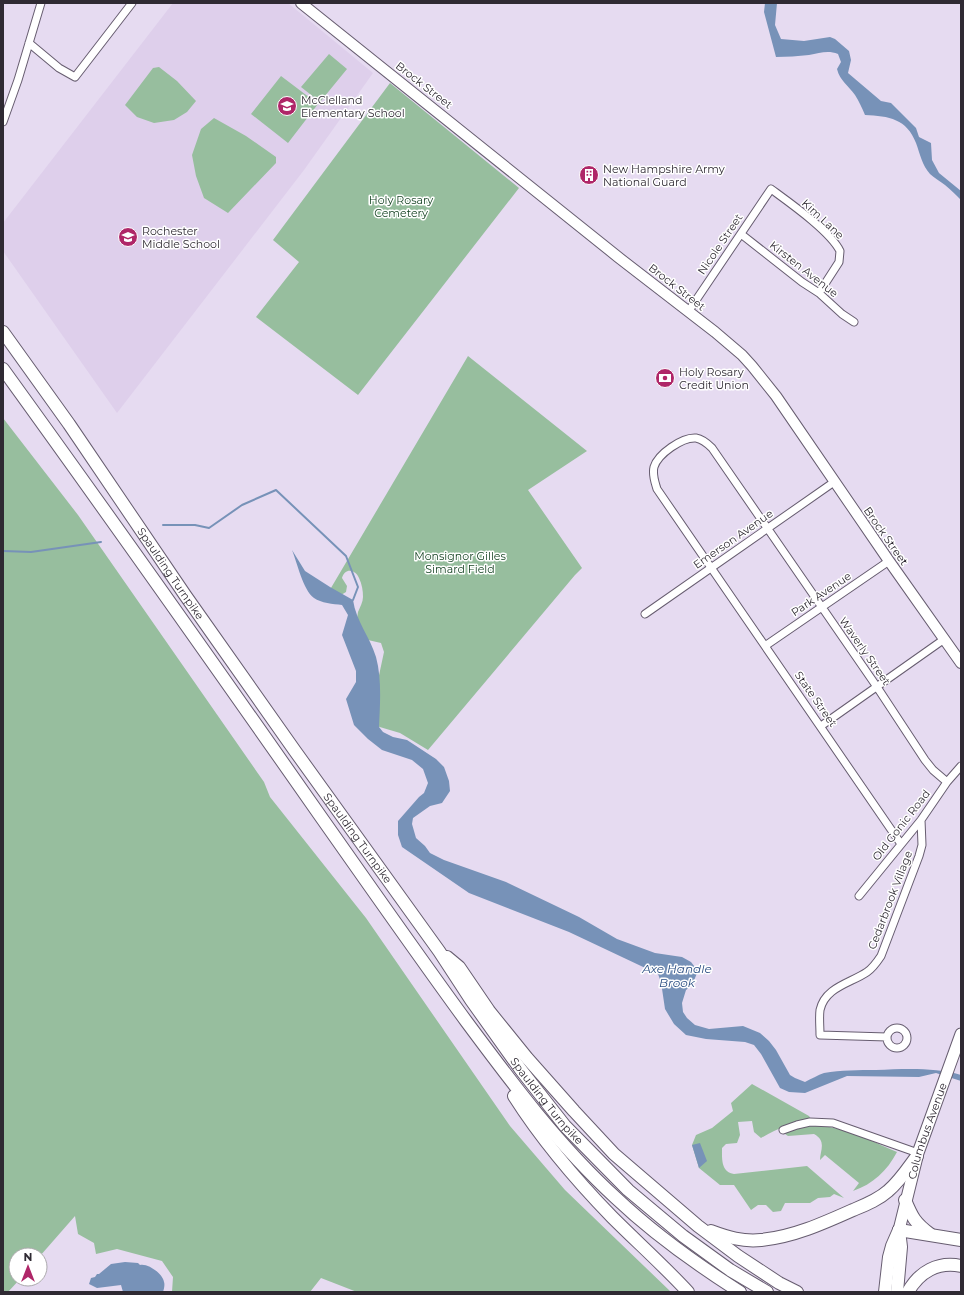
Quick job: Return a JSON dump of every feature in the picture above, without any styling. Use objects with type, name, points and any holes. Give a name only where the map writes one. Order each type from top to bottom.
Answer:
[{"type":"highway","name":"Spaulding Turnpike","points":[[3,332],[69,424],[281,731],[439,951],[471,1000],[521,1070],[564,1126],[628,1190],[683,1236],[730,1270],[767,1292]]},
{"type":"highway","name":"Spaulding Turnpike","points":[[3,369],[206,653],[410,945],[491,1055],[561,1142],[614,1197],[676,1249],[740,1292]]},
{"type":"highway","points":[[3,378],[31,407]]},
{"type":"highway","points":[[439,951],[459,967],[489,1011],[527,1058],[604,1143],[647,1183],[698,1226],[738,1256],[779,1283],[797,1292]]},
{"type":"highway","points":[[491,1055],[501,1075],[520,1105],[570,1170],[612,1217],[688,1292]]},
{"type":"highway","points":[[698,1226],[729,1238],[747,1240],[776,1238],[808,1228],[868,1203],[887,1192],[898,1182],[917,1154]]},
{"type":"highway","points":[[905,1200],[914,1220],[919,1226],[931,1234]]},
{"type":"highway","points":[[899,1230],[961,1240]]},
{"type":"highway","points":[[885,1292],[889,1257],[899,1230]]},
{"type":"highway","points":[[897,1292],[901,1247],[899,1230]]},
{"type":"highway","points":[[908,1292],[918,1277],[934,1267],[946,1265],[961,1266]]},
{"type":"main road","name":"Columbus Avenue","points":[[899,1230],[917,1154],[961,1034]]},
{"type":"street","points":[[3,122],[18,80],[41,3]]},
{"type":"street","points":[[29,43],[59,68],[75,77],[132,3]]},
{"type":"street","name":"Brock Street","points":[[301,3],[688,312],[734,347],[752,366],[776,396],[961,664]]},
{"type":"street","name":"Nicole Street","points":[[688,312],[771,189]]},
{"type":"street","name":"Kim Lane","points":[[771,189],[814,223],[833,241],[840,251],[840,256],[836,267],[819,293]]},
{"type":"street","name":"Kirsten Avenue","points":[[740,234],[802,282],[819,293],[842,314],[854,322]]},
{"type":"street","name":"Waverly Street","points":[[712,568],[657,489],[653,475],[657,460],[668,450],[690,438],[698,438],[712,448],[769,528],[925,760],[933,770],[947,782]]},
{"type":"street","name":"Emerson Avenue","points":[[644,614],[834,482]]},
{"type":"street","name":"Park Avenue","points":[[765,646],[889,561]]},
{"type":"street","name":"State Street","points":[[712,568],[901,844]]},
{"type":"street","points":[[821,726],[943,640]]},
{"type":"street","name":"Old Gonic Road","points":[[859,896],[961,766]]},
{"type":"street","name":"Cedarbrook Village","points":[[887,1037],[820,1035],[820,1009],[827,996],[843,984],[867,973],[873,968],[881,956],[919,856],[922,845],[920,820]]},
{"type":"street","points":[[783,1130],[810,1122],[833,1124],[917,1154]]},
{"type":"shaded area","name":"Rochester Middle School","points":[[173,3],[288,3],[373,73],[304,170],[117,413],[3,251],[3,223]]},
{"type":"green space","points":[[329,54],[347,69],[320,102],[301,87]]},
{"type":"green space","points":[[159,67],[177,81],[196,101],[187,112],[174,120],[154,123],[137,117],[125,105],[153,68]]},
{"type":"green space","points":[[281,76],[318,104],[288,143],[251,114]]},
{"type":"green space","name":"Holy Rosary Cemetery","points":[[390,83],[519,188],[358,395],[256,317],[299,262],[273,240]]},
{"type":"green space","points":[[214,118],[246,136],[276,157],[276,163],[228,213],[204,198],[196,176],[192,155],[201,129]]},
{"type":"green space","name":"Monsignor Gilles Simard Field","points":[[468,356],[587,451],[528,490],[582,568],[428,750],[400,733],[373,725],[378,680],[384,652],[381,643],[368,640],[357,628],[358,612],[363,597],[362,585],[358,575],[350,571],[346,572],[342,578],[347,586],[346,592],[341,595],[328,593]]},
{"type":"green space","points":[[3,418],[78,515],[264,782],[270,797],[366,918],[510,1126],[565,1190],[671,1292],[357,1292],[321,1278],[310,1292],[172,1292],[173,1277],[162,1261],[117,1249],[96,1254],[94,1243],[78,1234],[75,1216],[48,1247],[8,1247],[8,1287],[13,1287],[8,1292],[3,1292]]},
{"type":"green space","points":[[752,1084],[809,1116],[811,1119],[785,1126],[761,1138],[754,1132],[752,1121],[738,1122],[740,1135],[737,1143],[726,1144],[722,1148],[724,1168],[730,1173],[734,1174],[807,1166],[844,1198],[834,1194],[830,1197],[818,1198],[810,1203],[785,1203],[781,1211],[773,1212],[766,1205],[758,1205],[751,1210],[734,1185],[720,1185],[699,1168],[692,1145],[696,1135],[712,1128],[733,1111],[731,1103]]},
{"type":"green space","points":[[811,1125],[845,1131],[866,1138],[897,1152],[889,1165],[879,1176],[867,1185],[853,1191],[859,1183],[825,1155],[820,1160],[822,1143],[818,1137],[814,1134],[788,1136],[785,1134],[786,1132]]},
{"type":"water","points":[[765,3],[777,3],[775,25],[781,39],[804,41],[830,37],[835,39],[849,51],[851,60],[848,73],[881,101],[891,103],[916,128],[919,137],[931,143],[932,160],[939,173],[961,191],[961,200],[927,171],[916,143],[908,129],[896,120],[882,116],[865,115],[855,95],[838,73],[837,69],[841,62],[838,54],[827,52],[809,55],[776,57],[764,12]]},
{"type":"water","name":"Axe Handle Brook","points":[[292,550],[305,571],[353,600],[357,615],[376,657],[378,665],[380,692],[379,727],[383,732],[393,737],[407,740],[436,759],[444,767],[449,781],[450,791],[442,803],[430,806],[413,818],[412,824],[416,838],[430,853],[444,860],[506,882],[579,917],[617,939],[655,953],[682,957],[691,962],[698,971],[692,985],[686,990],[682,1003],[683,1012],[687,1018],[695,1025],[709,1029],[743,1026],[760,1033],[776,1050],[790,1075],[795,1078],[805,1082],[824,1073],[837,1071],[919,1069],[951,1072],[961,1075],[961,1081],[936,1073],[919,1077],[847,1076],[805,1093],[789,1092],[780,1088],[761,1054],[754,1045],[745,1042],[706,1039],[686,1035],[674,1024],[665,1009],[661,982],[658,974],[569,932],[469,893],[402,847],[398,835],[398,821],[424,793],[428,783],[423,769],[412,760],[382,750],[354,725],[346,699],[356,682],[356,671],[342,635],[348,615],[342,605],[320,601],[310,594]]},
{"type":"water","points":[[700,1143],[707,1161],[699,1168],[692,1145]]},
{"type":"water","points":[[125,1262],[138,1263],[140,1265],[151,1267],[155,1270],[163,1279],[163,1292],[123,1292],[121,1285],[97,1288],[89,1284],[91,1278],[95,1277],[111,1264]]},
{"type":"waterway","name":"Axe Handle Brook","points":[[163,525],[195,525],[209,528],[242,505],[276,490],[346,556],[358,587],[353,600]]},
{"type":"waterway","name":"Axe Handle Brook","points":[[3,551],[31,552],[101,542]]},
{"type":"place","name":"McClelland Elementary School","points":[[287,106]]},
{"type":"place","name":"New Hampshire Army National Guard","points":[[589,175]]},
{"type":"place","name":"Rochester Middle School","points":[[128,237]]},
{"type":"place","name":"Holy Rosary Credit Union","points":[[665,378]]}]
